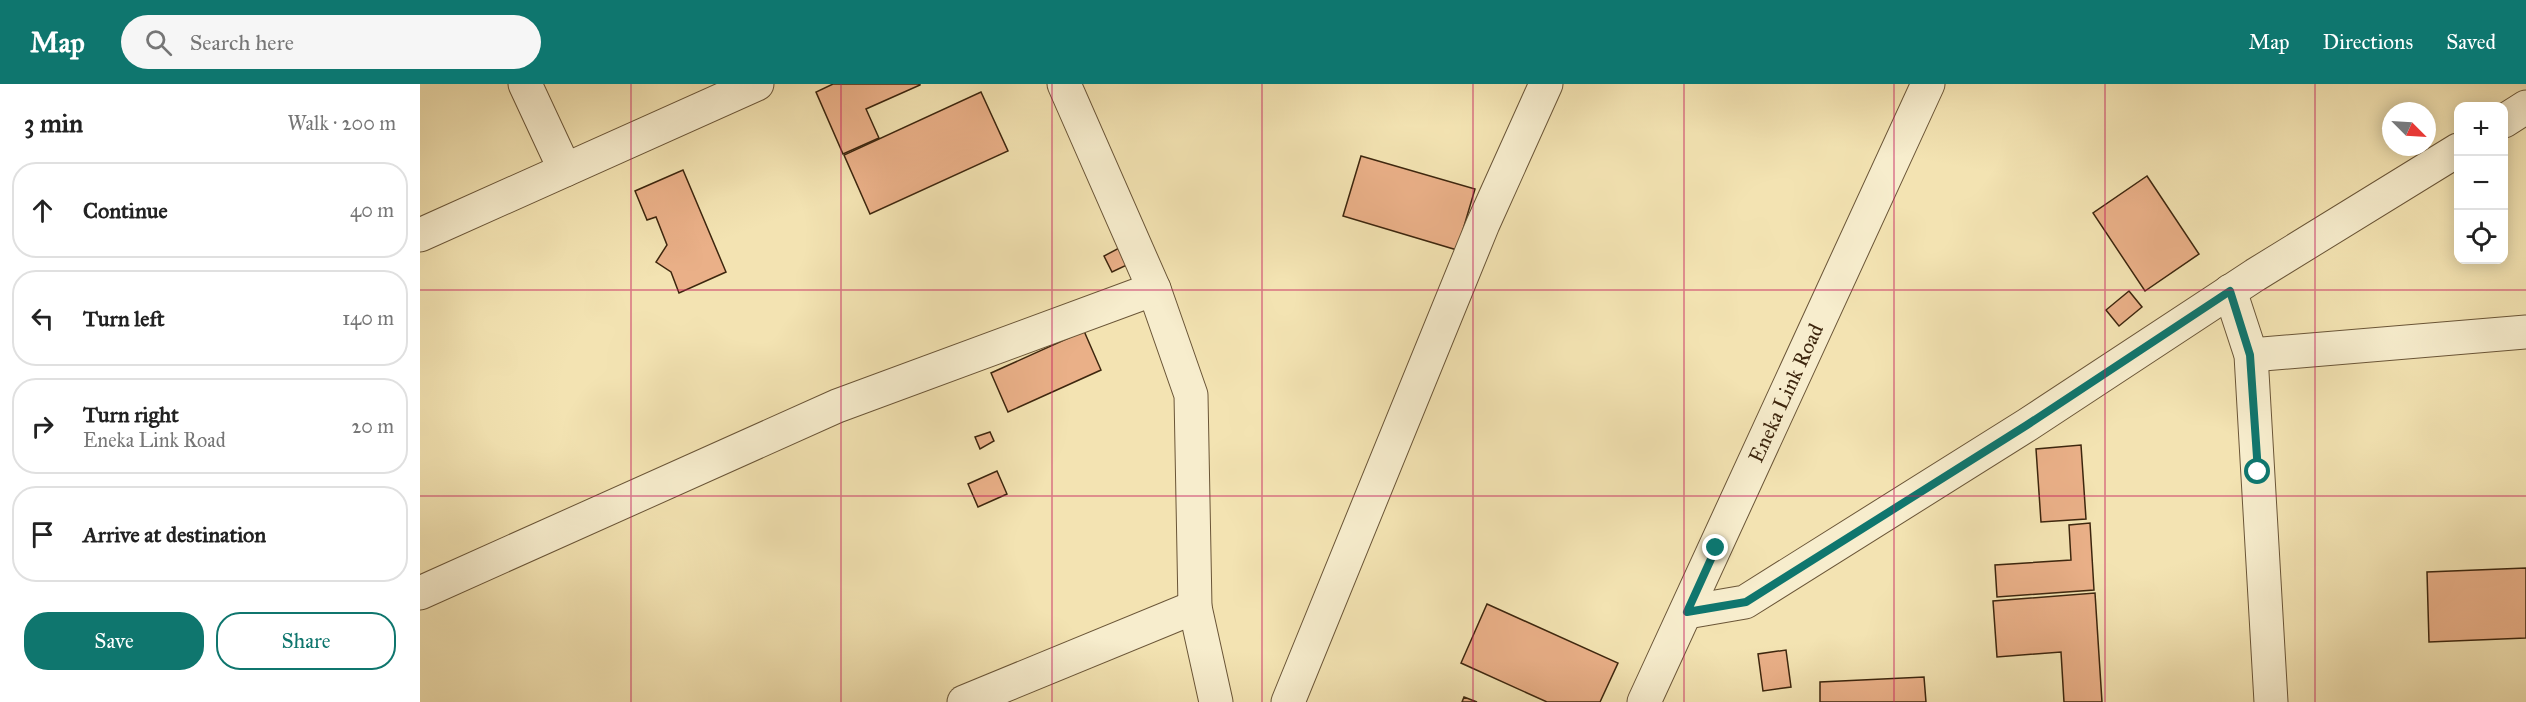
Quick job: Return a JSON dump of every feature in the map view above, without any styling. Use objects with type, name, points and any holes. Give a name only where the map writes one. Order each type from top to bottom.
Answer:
[{"type":"street","points":[[525,84],[565,170]]},
{"type":"street","points":[[420,235],[757,84]]},
{"type":"street","points":[[1064,84],[1154,289],[1191,395],[1195,607],[1216,702]]},
{"type":"street","points":[[1288,702],[1483,224],[1546,84]]},
{"type":"street","name":"Eneka Link Road","points":[[1644,702],[1928,84]]},
{"type":"street","points":[[2508,119],[2526,107]]},
{"type":"street","points":[[1687,612],[1746,602],[2017,432],[2230,291],[2454,152]]},
{"type":"street","points":[[420,593],[837,406],[1154,289]]},
{"type":"street","points":[[2230,291],[2250,355],[2271,702]]},
{"type":"street","points":[[2250,355],[2526,332]]},
{"type":"street","points":[[964,702],[1195,607]]},
{"type":"building","points":[[833,84],[920,85],[866,109],[879,138],[843,154],[816,92]]},
{"type":"building","points":[[981,92],[1008,151],[870,214],[844,155]]},
{"type":"building","points":[[1361,156],[1475,189],[1457,250],[1343,216]]},
{"type":"building","points":[[683,170],[726,272],[679,293],[671,272],[656,262],[667,245],[656,217],[647,220],[635,191]]},
{"type":"building","points":[[2147,176],[2199,254],[2145,291],[2093,213]]},
{"type":"building","points":[[1121,247],[1129,264],[1112,272],[1104,256]]},
{"type":"building","points":[[2129,291],[2142,307],[2119,326],[2106,310]]},
{"type":"building","points":[[1084,331],[1101,370],[1008,412],[991,373]]},
{"type":"building","points":[[990,432],[994,441],[980,449],[975,437]]},
{"type":"building","points":[[2081,445],[2086,519],[2041,522],[2036,449]]},
{"type":"building","points":[[997,471],[1007,494],[978,507],[968,484]]},
{"type":"building","points":[[2090,523],[2094,590],[1997,597],[1995,565],[2071,560],[2069,525]]},
{"type":"building","points":[[2526,568],[2526,638],[2429,642],[2427,572]]},
{"type":"building","points":[[2095,593],[2102,702],[2064,702],[2061,652],[1997,657],[1993,601]]},
{"type":"building","points":[[1487,604],[1618,663],[1600,702],[1547,702],[1461,663]]},
{"type":"building","points":[[1786,650],[1791,687],[1763,691],[1758,654]]},
{"type":"building","points":[[1924,677],[1926,702],[1820,702],[1820,682]]},
{"type":"building","points":[[1464,697],[1477,702],[1462,702]]},
{"type":"route","points":[[1716,548],[1687,612],[1746,602],[2027,425],[2230,291],[2250,355],[2258,472]]}]
